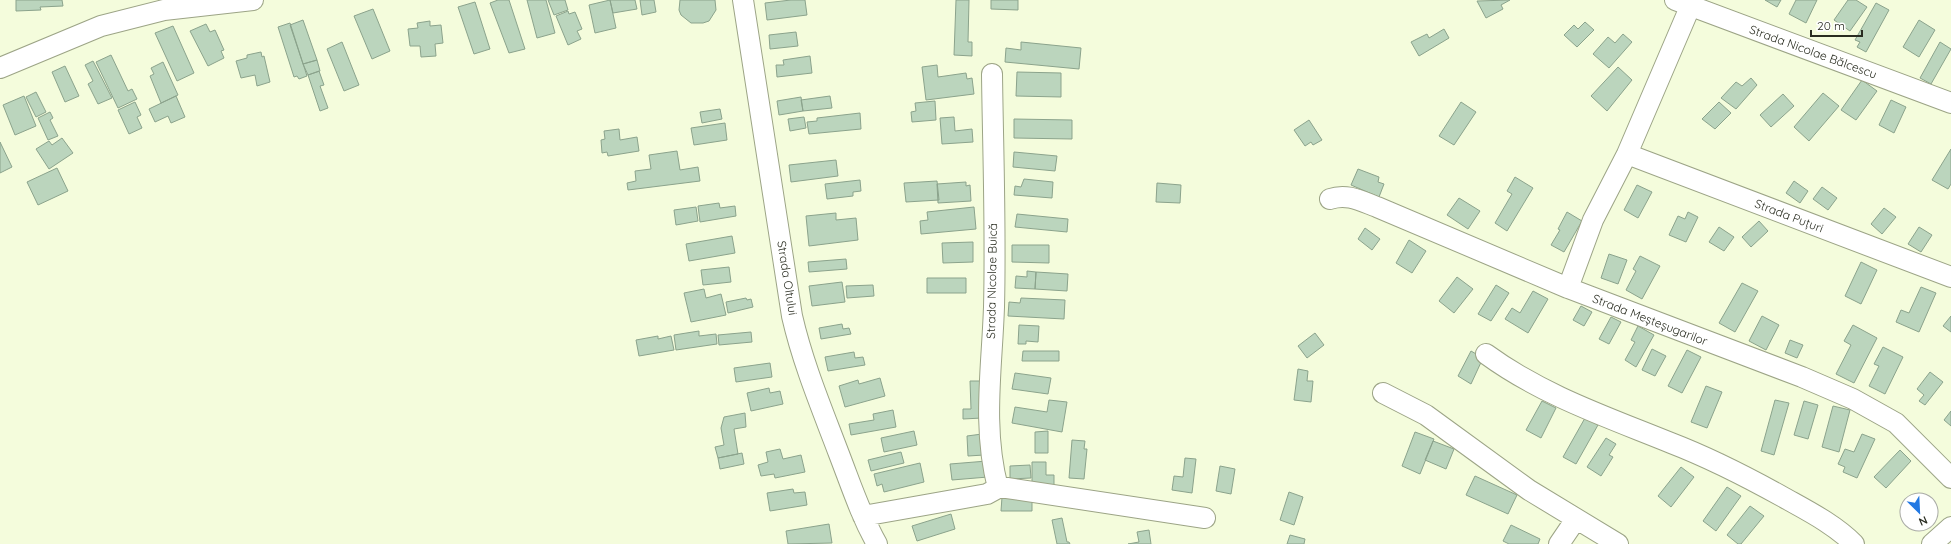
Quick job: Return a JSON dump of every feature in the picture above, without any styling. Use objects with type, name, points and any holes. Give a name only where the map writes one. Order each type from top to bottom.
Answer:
[{"type":"street","points":[[0,68],[101,26],[164,10],[253,0]]},
{"type":"street","name":"Strada Oltului","points":[[743,0],[792,316],[799,345],[863,516],[877,544]]},
{"type":"street","points":[[1568,288],[1593,220],[1627,154],[1682,3]]},
{"type":"street","name":"Strada Nicolae Bălcescu","points":[[1682,3],[1951,103]]},
{"type":"street","name":"Strada Nicolae Buică","points":[[992,74],[994,308],[989,372],[988,414],[998,488]]},
{"type":"street","name":"Strada Puțuri","points":[[1627,154],[1951,277]]},
{"type":"street","name":"Strada Meșteșugarilor","points":[[1330,199],[1339,196],[1349,197],[1377,207],[1568,288],[1802,377],[1866,405],[1902,427],[1951,478]]},
{"type":"street","points":[[1486,354],[1509,371],[1568,402],[1673,444],[1766,487],[1822,519],[1854,544]]},
{"type":"street","points":[[1383,393],[1426,415],[1529,490],[1618,544]]},
{"type":"street","points":[[863,516],[987,494],[998,488],[1007,488],[1205,518]]},
{"type":"street","points":[[1558,544],[1576,519]]},
{"type":"street","points":[[1932,544],[1951,527]]},
{"type":"building","points":[[16,0],[62,0],[63,6],[40,7],[41,10],[16,11]]},
{"type":"building","points":[[498,0],[509,0],[525,49],[509,53],[490,3]]},
{"type":"building","points":[[527,0],[546,0],[555,33],[537,38]]},
{"type":"building","points":[[548,0],[565,0],[568,10],[554,15]]},
{"type":"building","points":[[610,0],[635,0],[637,9],[613,13]]},
{"type":"building","points":[[610,0],[616,28],[595,33],[589,5]]},
{"type":"building","points":[[640,0],[654,0],[656,12],[642,15]]},
{"type":"building","points":[[680,0],[715,0],[716,10],[709,21],[703,23],[691,23],[681,15],[679,10]]},
{"type":"building","points":[[805,0],[807,15],[767,20],[765,3]]},
{"type":"building","points":[[956,0],[969,0],[968,42],[972,42],[972,56],[954,55]]},
{"type":"building","points":[[991,0],[1018,0],[1018,10],[991,9]]},
{"type":"building","points":[[1510,0],[1501,5],[1503,9],[1486,18],[1477,1]]},
{"type":"building","points":[[1765,0],[1781,0],[1777,7]]},
{"type":"building","points":[[1796,0],[1817,0],[1806,23],[1789,14]]},
{"type":"building","points":[[1848,0],[1856,0],[1867,7],[1850,31],[1834,20]]},
{"type":"building","points":[[475,2],[490,49],[474,54],[458,7]]},
{"type":"building","points":[[1876,3],[1889,10],[1866,52],[1857,47],[1860,42],[1855,40]]},
{"type":"building","points":[[373,9],[390,51],[372,59],[354,16]]},
{"type":"building","points":[[568,11],[569,14],[575,12],[582,29],[577,31],[581,39],[568,45],[556,16]]},
{"type":"building","points":[[303,20],[317,60],[303,64],[290,25]]},
{"type":"building","points":[[1919,20],[1935,30],[1919,57],[1903,47]]},
{"type":"building","points":[[430,21],[430,26],[441,25],[443,43],[435,44],[436,56],[421,57],[420,46],[410,46],[408,29],[418,28],[417,23]]},
{"type":"building","points":[[1585,22],[1594,30],[1577,47],[1564,35],[1574,25],[1578,29]]},
{"type":"building","points":[[290,23],[307,76],[299,79],[297,76],[294,77],[278,27]]},
{"type":"building","points":[[206,24],[210,32],[215,30],[224,50],[221,51],[224,58],[208,66],[190,31]]},
{"type":"building","points":[[173,26],[194,73],[177,81],[155,33]]},
{"type":"building","points":[[1444,29],[1449,38],[1419,56],[1411,42],[1427,34],[1429,38]]},
{"type":"building","points":[[796,32],[798,46],[770,49],[769,35]]},
{"type":"building","points":[[1623,34],[1632,42],[1609,68],[1593,54],[1608,37],[1615,43]]},
{"type":"building","points":[[342,42],[359,85],[344,91],[327,49]]},
{"type":"building","points":[[1021,42],[1081,48],[1079,69],[1005,62],[1006,48],[1021,50]]},
{"type":"building","points":[[1940,42],[1951,49],[1931,84],[1920,78]]},
{"type":"building","points":[[261,52],[262,57],[264,56],[270,82],[257,86],[255,75],[241,78],[236,61],[247,58],[247,55]]},
{"type":"building","points":[[111,55],[128,91],[132,89],[137,99],[118,108],[96,62]]},
{"type":"building","points":[[810,56],[812,73],[777,77],[776,65],[784,65],[783,60]]},
{"type":"building","points":[[317,60],[320,71],[308,75],[303,64]]},
{"type":"building","points":[[93,61],[112,98],[98,104],[88,84],[93,81],[85,65]]},
{"type":"building","points":[[163,62],[178,95],[161,103],[150,76],[154,74],[151,68]]},
{"type":"building","points":[[937,65],[938,77],[966,73],[967,79],[972,78],[974,94],[926,100],[922,67]]},
{"type":"building","points":[[65,66],[79,96],[65,102],[52,72]]},
{"type":"building","points":[[1618,67],[1632,80],[1607,111],[1591,96]]},
{"type":"building","points":[[319,71],[324,85],[320,86],[328,108],[320,111],[308,75]]},
{"type":"building","points":[[1017,72],[1061,73],[1061,97],[1016,96]]},
{"type":"building","points":[[1751,78],[1757,85],[1736,109],[1721,98],[1736,82],[1742,86]]},
{"type":"building","points":[[1862,80],[1877,91],[1856,120],[1841,110]]},
{"type":"building","points":[[36,92],[46,112],[36,117],[26,97]]},
{"type":"building","points":[[1823,93],[1839,106],[1809,141],[1794,127]]},
{"type":"building","points":[[1783,94],[1794,106],[1771,127],[1760,115]]},
{"type":"building","points":[[24,96],[36,126],[15,135],[3,105]]},
{"type":"building","points":[[176,96],[185,117],[171,123],[168,116],[155,122],[149,109]]},
{"type":"building","points":[[830,96],[832,108],[803,111],[801,100]]},
{"type":"building","points":[[801,97],[803,111],[779,115],[777,101]]},
{"type":"building","points":[[1891,100],[1906,107],[1894,133],[1879,125]]},
{"type":"building","points":[[935,101],[936,120],[912,122],[911,112],[916,111],[915,103]]},
{"type":"building","points":[[135,102],[141,115],[137,117],[142,128],[129,134],[118,110]]},
{"type":"building","points":[[1461,102],[1476,112],[1454,145],[1439,136]]},
{"type":"building","points":[[1719,102],[1731,113],[1715,129],[1702,119]]},
{"type":"building","points":[[720,109],[722,119],[702,123],[700,112]]},
{"type":"building","points":[[50,112],[53,118],[50,120],[58,136],[48,140],[38,118]]},
{"type":"building","points":[[860,113],[861,129],[809,134],[807,122],[817,121],[817,118]]},
{"type":"building","points":[[804,117],[806,128],[790,131],[788,119]]},
{"type":"building","points":[[954,117],[955,131],[972,129],[973,142],[942,144],[940,118]]},
{"type":"building","points":[[1014,119],[1072,120],[1072,139],[1014,138]]},
{"type":"building","points":[[1309,120],[1322,140],[1313,145],[1311,142],[1305,146],[1294,130]]},
{"type":"building","points":[[725,123],[727,140],[694,145],[691,128]]},
{"type":"building","points":[[619,129],[620,140],[637,137],[639,151],[608,156],[607,152],[602,153],[601,140],[605,139],[604,131]]},
{"type":"building","points":[[62,138],[73,153],[49,169],[36,149],[49,141],[52,145]]},
{"type":"building","points":[[0,142],[12,167],[0,173]]},
{"type":"building","points":[[1951,149],[1951,184],[1948,189],[1932,180]]},
{"type":"building","points":[[677,151],[680,170],[698,167],[700,181],[628,190],[627,183],[636,181],[635,171],[651,169],[649,155]]},
{"type":"building","points":[[1014,152],[1057,156],[1055,171],[1013,167]]},
{"type":"building","points":[[836,160],[838,176],[791,182],[789,165]]},
{"type":"building","points":[[57,168],[68,191],[38,205],[27,182]]},
{"type":"building","points":[[1358,169],[1379,177],[1378,182],[1384,184],[1379,197],[1351,185]]},
{"type":"building","points":[[1515,177],[1533,188],[1507,231],[1495,223],[1512,194],[1507,191]]},
{"type":"building","points":[[1024,179],[1053,182],[1052,198],[1014,195],[1015,186],[1021,187]]},
{"type":"building","points":[[860,180],[861,191],[853,192],[853,196],[827,199],[825,184]]},
{"type":"building","points":[[937,181],[939,200],[906,202],[904,183]]},
{"type":"building","points":[[1794,181],[1808,191],[1800,203],[1786,193]]},
{"type":"building","points":[[966,182],[966,186],[970,185],[971,201],[938,203],[937,184]]},
{"type":"building","points":[[1157,183],[1181,185],[1180,203],[1156,202]]},
{"type":"building","points":[[1637,185],[1652,192],[1638,218],[1624,210]]},
{"type":"building","points":[[1822,187],[1837,198],[1828,210],[1813,199]]},
{"type":"building","points":[[1459,198],[1480,211],[1468,229],[1447,215]]},
{"type":"building","points":[[719,203],[720,208],[735,206],[736,216],[700,222],[698,206]]},
{"type":"building","points":[[696,207],[698,221],[676,225],[674,210]]},
{"type":"building","points":[[974,207],[976,229],[921,234],[920,221],[928,220],[927,212]]},
{"type":"building","points":[[1884,208],[1896,217],[1882,234],[1871,224]]},
{"type":"building","points":[[1567,212],[1582,221],[1564,252],[1551,245],[1560,230],[1558,229]]},
{"type":"building","points":[[1688,212],[1698,217],[1686,242],[1669,235],[1678,216],[1685,219]]},
{"type":"building","points":[[836,213],[836,220],[856,218],[858,240],[809,246],[806,216]]},
{"type":"building","points":[[1017,214],[1068,219],[1067,232],[1015,227]]},
{"type":"building","points":[[1759,221],[1768,231],[1751,247],[1742,237]]},
{"type":"building","points":[[1719,227],[1734,237],[1724,251],[1709,242]]},
{"type":"building","points":[[1919,227],[1932,235],[1921,252],[1908,244]]},
{"type":"building","points":[[1365,228],[1380,239],[1372,250],[1358,239]]},
{"type":"building","points":[[732,236],[735,253],[689,261],[686,244]]},
{"type":"building","points":[[1409,240],[1426,251],[1412,273],[1396,263]]},
{"type":"building","points":[[973,242],[973,262],[943,263],[942,243]]},
{"type":"building","points":[[1012,245],[1049,245],[1049,263],[1012,262]]},
{"type":"building","points":[[1609,254],[1627,260],[1618,284],[1601,278]]},
{"type":"building","points":[[1640,256],[1660,266],[1642,299],[1626,290],[1636,271],[1633,269]]},
{"type":"building","points":[[846,259],[847,269],[809,272],[808,262]]},
{"type":"building","points":[[1861,262],[1877,270],[1861,304],[1845,296]]},
{"type":"building","points":[[729,267],[731,282],[703,285],[701,270]]},
{"type":"building","points":[[1027,271],[1036,272],[1035,289],[1015,288],[1016,276],[1027,277]]},
{"type":"building","points":[[1036,272],[1068,274],[1067,291],[1035,289]]},
{"type":"building","points":[[1457,277],[1473,289],[1454,313],[1439,301]]},
{"type":"building","points":[[927,278],[966,278],[966,293],[927,293]]},
{"type":"building","points":[[842,282],[845,302],[812,306],[809,286]]},
{"type":"building","points":[[1742,283],[1758,291],[1735,332],[1719,323]]},
{"type":"building","points":[[873,285],[874,296],[847,298],[846,286]]},
{"type":"building","points":[[1496,285],[1509,293],[1491,321],[1478,314]]},
{"type":"building","points":[[1921,287],[1936,293],[1919,332],[1896,322],[1901,310],[1909,313]]},
{"type":"building","points":[[704,289],[706,298],[721,294],[726,315],[691,322],[684,293]]},
{"type":"building","points":[[1533,291],[1548,299],[1528,333],[1505,319],[1512,308],[1520,313]]},
{"type":"building","points":[[746,298],[747,300],[751,299],[753,307],[728,313],[726,302]]},
{"type":"building","points":[[1021,298],[1065,300],[1064,319],[1008,316],[1009,302],[1020,303]]},
{"type":"building","points":[[1581,306],[1592,312],[1584,326],[1573,320]]},
{"type":"building","points":[[1762,316],[1779,325],[1766,350],[1749,341]]},
{"type":"building","points":[[1951,316],[1951,332],[1943,326]]},
{"type":"building","points":[[1611,317],[1621,322],[1609,344],[1599,339]]},
{"type":"building","points":[[842,324],[843,329],[849,328],[851,334],[821,339],[819,328]]},
{"type":"building","points":[[1019,325],[1039,326],[1038,342],[1026,341],[1026,344],[1018,344]]},
{"type":"building","points":[[1853,325],[1877,338],[1854,383],[1836,374],[1851,345],[1844,341]]},
{"type":"building","points":[[1638,326],[1654,335],[1636,367],[1625,360],[1635,342],[1631,340]]},
{"type":"building","points":[[699,331],[699,336],[716,334],[717,344],[676,350],[674,335]]},
{"type":"building","points":[[751,332],[752,342],[719,345],[718,335]]},
{"type":"building","points":[[1315,333],[1324,345],[1307,358],[1298,346]]},
{"type":"building","points":[[658,336],[658,339],[671,336],[674,350],[639,356],[636,340]]},
{"type":"building","points":[[1790,340],[1803,345],[1797,358],[1785,353]]},
{"type":"building","points":[[1883,347],[1903,357],[1885,394],[1869,386],[1879,366],[1874,364]]},
{"type":"building","points":[[1652,349],[1666,356],[1655,376],[1642,370]]},
{"type":"building","points":[[1687,350],[1701,357],[1682,393],[1668,386]]},
{"type":"building","points":[[1023,351],[1059,351],[1059,361],[1022,361]]},
{"type":"building","points":[[1471,351],[1483,358],[1471,384],[1458,376]]},
{"type":"building","points":[[854,352],[855,358],[863,357],[865,365],[828,371],[825,357]]},
{"type":"building","points":[[770,363],[772,377],[736,382],[734,368]]},
{"type":"building","points":[[1298,369],[1308,371],[1307,381],[1313,381],[1311,402],[1294,400]]},
{"type":"building","points":[[1930,372],[1943,382],[1925,405],[1919,401],[1924,395],[1917,389]]},
{"type":"building","points":[[1015,373],[1051,378],[1048,394],[1012,389]]},
{"type":"building","points":[[880,378],[885,396],[845,407],[839,386],[858,380],[859,384]]},
{"type":"building","points":[[970,381],[981,381],[982,418],[963,419],[963,409],[971,409]]},
{"type":"building","points":[[1706,386],[1722,392],[1707,428],[1691,422]]},
{"type":"building","points":[[769,388],[770,393],[780,391],[783,404],[751,411],[747,393]]},
{"type":"building","points":[[1049,400],[1067,402],[1062,432],[1012,423],[1015,407],[1047,412]]},
{"type":"building","points":[[1775,400],[1789,403],[1774,455],[1761,451]]},
{"type":"building","points":[[1542,401],[1556,408],[1541,438],[1526,430]]},
{"type":"building","points":[[1804,401],[1818,405],[1808,439],[1794,435]]},
{"type":"building","points":[[1833,406],[1850,410],[1839,452],[1822,447]]},
{"type":"building","points":[[893,410],[896,427],[851,435],[849,424],[874,420],[873,414]]},
{"type":"building","points":[[1951,411],[1951,426],[1944,420]]},
{"type":"building","points":[[745,413],[746,427],[734,429],[738,454],[718,458],[715,447],[724,445],[721,428],[724,417]]},
{"type":"building","points":[[1585,418],[1598,425],[1576,464],[1563,457]]},
{"type":"building","points":[[914,431],[917,445],[884,452],[881,438]]},
{"type":"building","points":[[1048,431],[1048,453],[1035,453],[1035,432]]},
{"type":"building","points":[[1415,432],[1434,439],[1420,474],[1402,466]]},
{"type":"building","points":[[982,434],[984,455],[968,456],[967,436]]},
{"type":"building","points":[[1862,434],[1875,439],[1857,478],[1843,472],[1845,467],[1838,464],[1845,449],[1854,452]]},
{"type":"building","points":[[1606,438],[1616,444],[1609,455],[1613,457],[1601,476],[1587,467]]},
{"type":"building","points":[[1072,440],[1085,441],[1084,449],[1087,449],[1084,479],[1069,478]]},
{"type":"building","points":[[1433,441],[1454,449],[1446,469],[1425,460]]},
{"type":"building","points":[[780,449],[783,459],[801,455],[805,472],[775,478],[774,474],[761,476],[758,465],[768,462],[766,452]]},
{"type":"building","points":[[1900,450],[1911,461],[1886,488],[1874,477]]},
{"type":"building","points":[[901,452],[904,463],[871,471],[868,460]]},
{"type":"building","points":[[742,453],[744,464],[720,469],[718,458]]},
{"type":"building","points":[[1185,458],[1196,459],[1192,493],[1172,490],[1174,476],[1183,477]]},
{"type":"building","points":[[987,461],[988,477],[952,480],[950,464]]},
{"type":"building","points":[[1032,462],[1046,462],[1046,475],[1054,475],[1054,485],[1032,484]]},
{"type":"building","points":[[920,463],[924,482],[884,492],[882,484],[877,486],[874,474]]},
{"type":"building","points":[[1030,465],[1031,478],[1010,479],[1010,466]]},
{"type":"building","points":[[1220,466],[1235,469],[1231,494],[1216,491]]},
{"type":"building","points":[[1681,467],[1694,477],[1671,507],[1658,496]]},
{"type":"building","points":[[1475,476],[1517,495],[1508,514],[1466,495]]},
{"type":"building","points":[[1727,487],[1741,496],[1716,531],[1703,521]]},
{"type":"building","points":[[793,489],[794,493],[805,492],[807,505],[770,511],[767,493]]},
{"type":"building","points":[[1289,492],[1303,497],[1294,525],[1280,520]]},
{"type":"building","points":[[1002,497],[1032,498],[1032,511],[1001,511]]},
{"type":"building","points":[[1750,506],[1764,516],[1741,544],[1738,544],[1727,535]]},
{"type":"building","points":[[951,514],[955,529],[917,541],[912,526]]},
{"type":"building","points":[[1062,518],[1067,542],[1070,544],[1057,544],[1052,520]]},
{"type":"building","points":[[829,524],[832,543],[788,544],[786,531]]},
{"type":"building","points":[[1511,525],[1540,539],[1538,544],[1509,544],[1503,541]]},
{"type":"building","points":[[1149,530],[1151,544],[1128,544],[1139,542],[1137,532]]},
{"type":"building","points":[[1290,535],[1305,539],[1304,544],[1287,544]]}]
